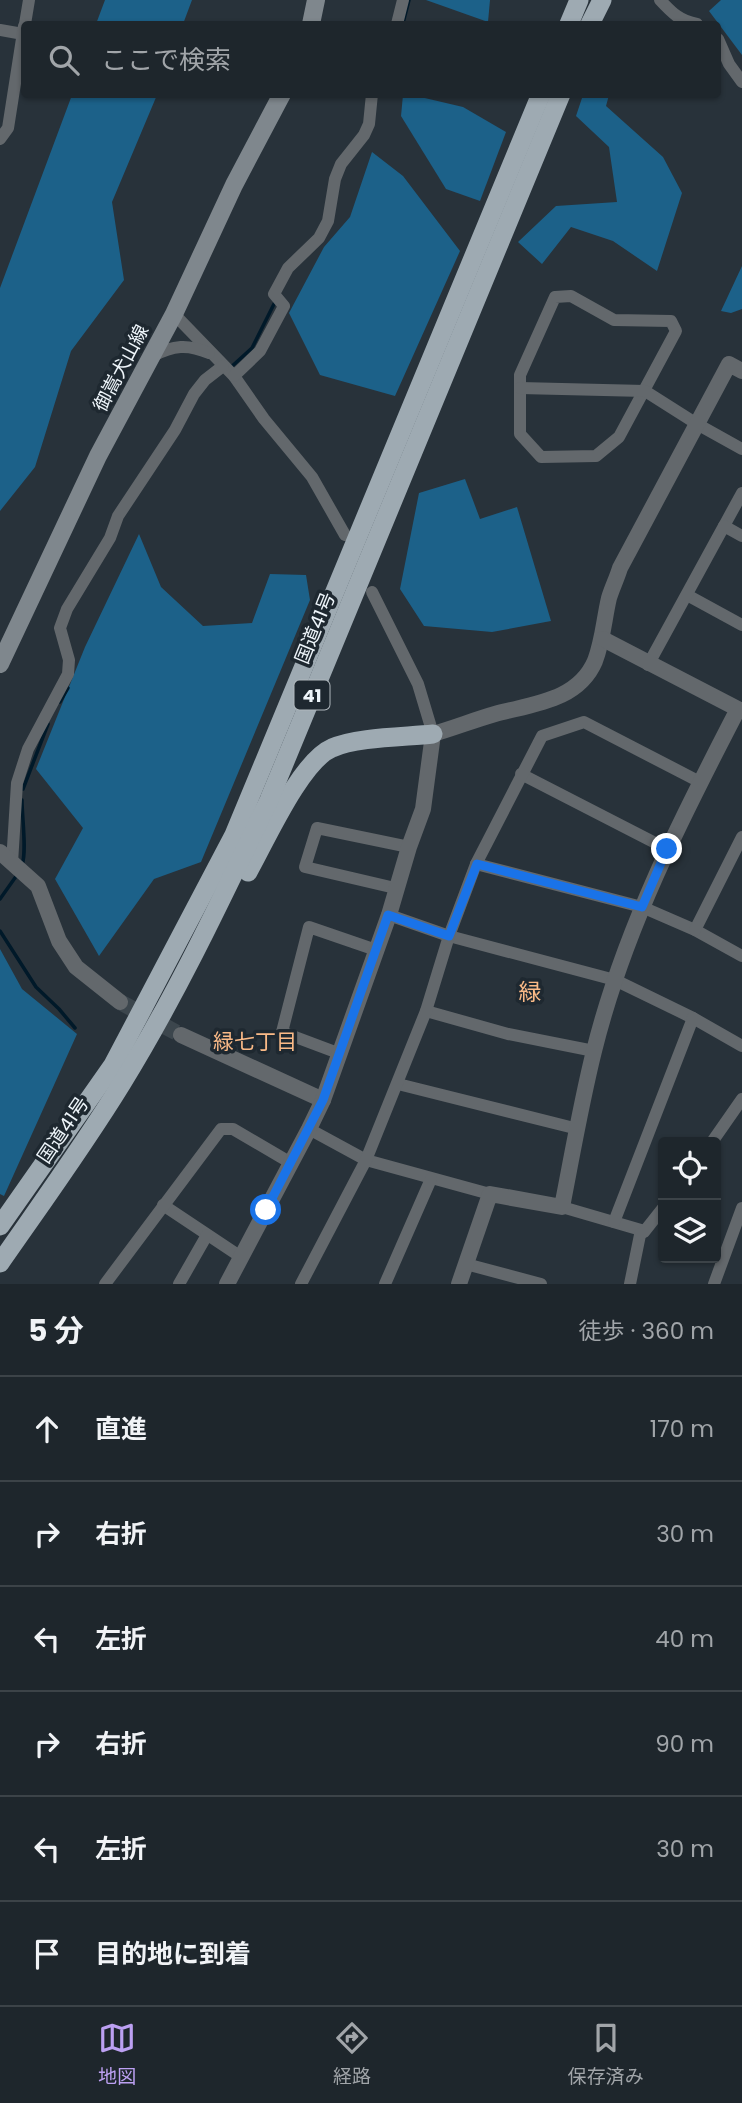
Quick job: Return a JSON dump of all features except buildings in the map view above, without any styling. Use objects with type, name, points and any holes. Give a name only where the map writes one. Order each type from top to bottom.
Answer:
[{"type":"highway","points":[[570,21],[579,0]]},
{"type":"highway","points":[[591,21],[601,0]]},
{"type":"highway","name":"国道41号","points":[[0,1226],[113,1065],[234,835],[539,98]]},
{"type":"highway","name":"国道41号","points":[[0,1263],[122,1084],[187,969],[269,800],[559,98]]},
{"type":"highway","points":[[187,969],[225,915],[296,787],[321,753],[340,744],[433,734]]},
{"type":"main road","points":[[312,21],[316,0]]},
{"type":"main road","name":"御嵩犬山線","points":[[0,664],[97,456],[174,314],[234,185],[280,98]]},
{"type":"street","points":[[25,21],[29,0]]},
{"type":"street","points":[[398,21],[403,0]]},
{"type":"street","points":[[660,0],[683,21]]},
{"type":"street","points":[[0,30],[21,28]]},
{"type":"street","points":[[0,139],[8,128],[6,99],[21,40]]},
{"type":"street","points":[[721,46],[729,64],[742,82]]},
{"type":"street","points":[[234,376],[260,351],[284,306],[274,294],[288,268],[319,238],[328,221],[335,178],[341,164],[364,135],[369,124],[372,98]]},
{"type":"street","points":[[571,296],[614,320],[671,321],[676,331],[619,437],[596,456],[541,457],[520,434],[520,388],[520,375],[555,297],[571,296]]},
{"type":"street","points":[[174,314],[234,376],[264,419],[312,477],[345,535]]},
{"type":"street","points":[[151,357],[167,348],[183,346],[194,346],[212,354]]},
{"type":"street","points":[[433,734],[554,699],[573,689],[593,664],[603,639],[609,598],[620,568],[690,442],[696,425],[729,364],[742,371]]},
{"type":"street","points":[[120,1002],[76,967],[60,941],[38,886],[6,857],[17,783],[28,749],[68,674],[69,660],[60,628],[67,609],[110,538],[118,516],[175,430],[194,394],[205,380],[223,366]]},
{"type":"street","points":[[520,388],[645,391],[696,425],[742,449]]},
{"type":"street","points":[[648,664],[742,493]]},
{"type":"street","points":[[724,526],[742,536]]},
{"type":"street","points":[[227,1284],[323,1100],[423,810],[433,734],[418,684],[372,592]]},
{"type":"street","points":[[687,595],[742,625]]},
{"type":"street","points":[[562,1208],[594,1051],[615,980],[667,849],[740,710],[603,639]]},
{"type":"street","points":[[301,1284],[366,1160],[426,1011],[449,936],[477,864],[542,736],[584,722],[700,782]]},
{"type":"street","points":[[521,774],[667,849]]},
{"type":"street","points":[[396,888],[305,867],[317,828],[409,847]]},
{"type":"street","points":[[695,930],[742,837]]},
{"type":"street","points":[[477,864],[642,907],[695,930],[742,956]]},
{"type":"street","points":[[388,915],[449,936],[615,980],[693,1018],[742,1046]]},
{"type":"street","points":[[338,1054],[282,1032],[309,927],[376,950]]},
{"type":"street","points":[[426,1011],[508,1034],[594,1051]]},
{"type":"street","points":[[614,1222],[693,1018]]},
{"type":"street","points":[[181,1035],[323,1100]]},
{"type":"street","points":[[398,1084],[578,1129]]},
{"type":"street","points":[[715,1137],[742,1099]]},
{"type":"street","points":[[105,1284],[221,1129],[233,1129],[291,1163]]},
{"type":"street","points":[[309,1129],[366,1160],[431,1179],[562,1208],[641,1230],[630,1284]]},
{"type":"street","points":[[385,1284],[431,1179]]},
{"type":"street","points":[[459,1284],[490,1194]]},
{"type":"street","points":[[163,1205],[241,1257]]},
{"type":"street","points":[[714,1284],[742,1208]]},
{"type":"street","points":[[640,1234],[658,1214]]},
{"type":"street","points":[[179,1284],[207,1235]]},
{"type":"street","points":[[466,1264],[521,1282],[541,1284]]},
{"type":"shaded area","points":[[105,0],[192,0],[184,21],[97,21]]},
{"type":"shaded area","points":[[426,0],[490,0],[488,21]]},
{"type":"shaded area","points":[[721,0],[742,0],[742,55],[721,27],[721,21],[716,21],[709,11]]},
{"type":"shaded area","points":[[71,98],[156,98],[112,202],[124,280],[71,351],[35,467],[0,511],[0,288]]},
{"type":"shaded area","points":[[403,98],[425,98],[463,107],[506,132],[480,201],[446,189],[401,116]]},
{"type":"shaded area","points":[[582,98],[608,98],[606,106],[663,157],[682,193],[657,271],[613,241],[571,227],[542,264],[518,242],[556,206],[617,202],[609,147],[576,116]]},
{"type":"shaded area","points":[[372,152],[403,176],[460,251],[395,396],[320,375],[289,313],[324,247],[350,217]]},
{"type":"shaded area","points":[[742,266],[742,309],[731,313],[721,311]]},
{"type":"shaded area","points":[[465,479],[480,519],[517,507],[551,621],[492,632],[424,626],[400,589],[419,493]]},
{"type":"shaded area","points":[[139,534],[161,587],[203,626],[252,623],[270,574],[306,575],[310,600],[201,862],[154,879],[99,956],[55,879],[83,828],[36,769],[85,647]]},
{"type":"shaded area","points":[[0,949],[22,989],[77,1034],[4,1196],[0,1194]]},
{"type":"waterway","points":[[404,21],[409,0]]},
{"type":"waterway","points":[[230,368],[252,348],[276,300]]},
{"type":"waterway","points":[[60,702],[68,688],[64,694]]},
{"type":"waterway","points":[[23,789],[48,724]]},
{"type":"waterway","points":[[22,800],[22,865]]},
{"type":"waterway","points":[[0,899],[17,875]]},
{"type":"waterway","points":[[0,931],[36,987],[75,1028]]},
{"type":"tunnel","points":[[120,1002],[181,1035]]},
{"type":"district","name":"緑","points":[[530,992]]},
{"type":"district","name":"緑七丁目","points":[[255,1041]]},
{"type":"route","points":[[266,1210],[323,1100],[388,915],[449,936],[477,864],[642,907],[667,849]]}]
